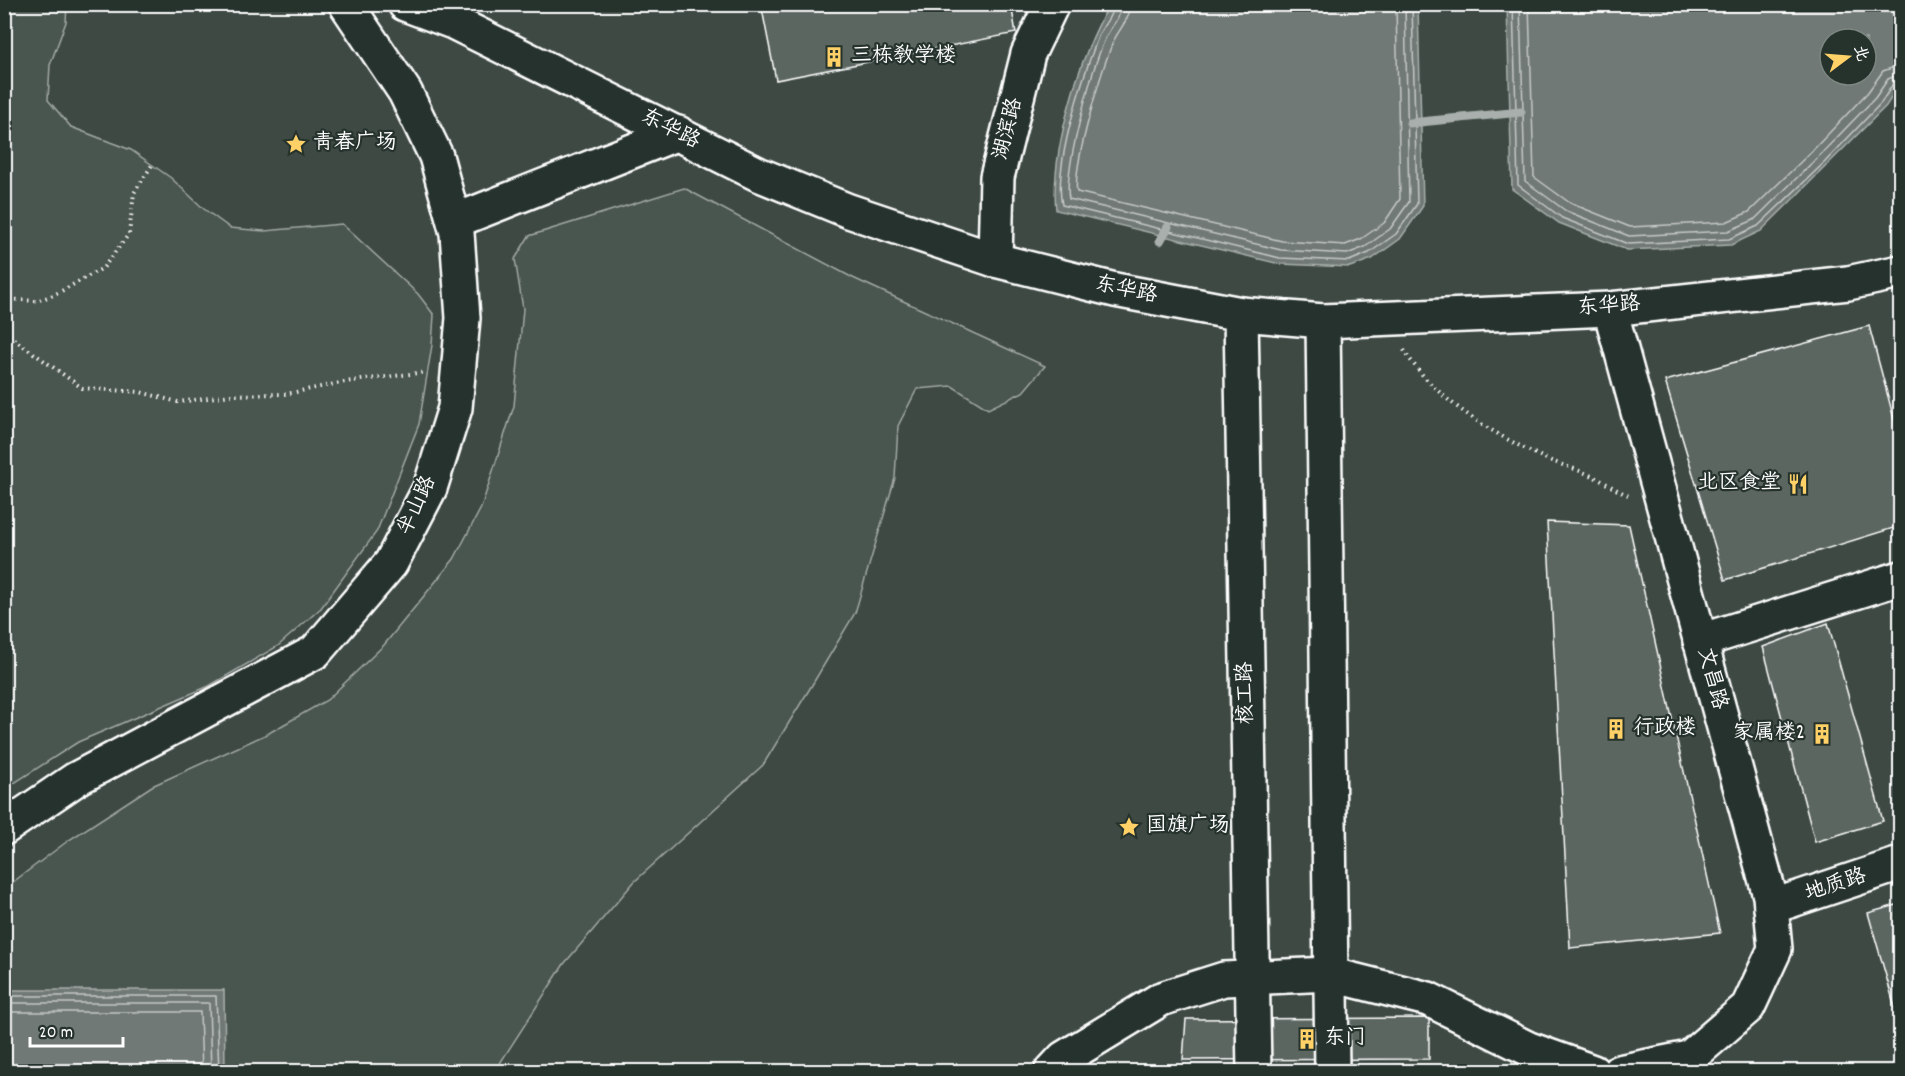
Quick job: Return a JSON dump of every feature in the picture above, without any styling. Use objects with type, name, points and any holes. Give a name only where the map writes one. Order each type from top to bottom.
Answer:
[{"type":"lane","name":"半山路","points":[[4,828],[76,779],[315,652],[391,563],[430,488],[455,408],[459,368],[463,318],[455,221],[436,156],[405,92],[346,4]]},
{"type":"lane","name":"东华路","points":[[405,4],[453,22],[758,174],[849,212],[995,261],[1115,290],[1241,314],[1323,321],[1610,309],[1848,284],[1900,272]]},
{"type":"lane","name":"湖滨路","points":[[995,261],[997,177],[1028,54],[1052,4]]},
{"type":"lane","points":[[455,221],[678,133]]},
{"type":"lane","name":"文昌路","points":[[1610,309],[1771,907],[1775,949],[1748,1007],[1689,1058],[1619,1071]]},
{"type":"lane","name":"核工路","points":[[1241,314],[1254,1071]]},
{"type":"lane","points":[[1323,321],[1329,974],[1332,1071]]},
{"type":"lane","points":[[1700,641],[1900,578]]},
{"type":"lane","name":"地质路","points":[[1771,907],[1900,864]]},
{"type":"lane","points":[[1051,1071],[1064,1058],[1161,999],[1224,979],[1329,974],[1428,999],[1529,1050],[1593,1071]]},
{"type":"path","points":[[4,299],[36,301],[54,296],[103,268],[129,234],[134,194],[152,165]]},
{"type":"path","points":[[1385,318],[1411,362],[1440,391],[1478,422],[1541,456],[1592,476],[1664,511]]},
{"type":"path","points":[[4,332],[82,388],[140,392],[178,402],[232,396],[286,394],[345,382],[459,368]]},
{"type":"shaded area","points":[[5,4],[67,5],[66,22],[50,65],[48,100],[71,127],[131,150],[171,178],[204,209],[230,228],[264,231],[342,224],[418,294],[434,315],[432,345],[419,424],[377,531],[321,608],[278,646],[209,686],[78,742],[5,789]]},
{"type":"shaded area","points":[[5,5],[1900,5],[1900,1071],[5,1071]]},
{"type":"shaded area","points":[[684,188],[853,278],[1045,366],[1023,392],[988,409],[952,386],[917,389],[898,426],[895,478],[855,613],[763,765],[634,882],[564,964],[495,1071],[5,1071],[4,893],[13,882],[69,840],[152,786],[267,734],[327,700],[384,645],[454,559],[481,508],[514,406],[523,309],[515,259],[529,236]]},
{"type":"water","points":[[1110,4],[1418,5],[1423,206],[1400,239],[1372,259],[1350,267],[1280,264],[1056,210],[1055,187],[1058,160],[1070,104],[1088,49]]},
{"type":"water","points":[[1507,5],[1900,5],[1900,84],[1886,106],[1761,231],[1731,245],[1627,250],[1559,223],[1512,189]]},
{"type":"water","points":[[4,990],[224,990],[225,1071],[5,1071]]},
{"type":"building","points":[[644,4],[662,4],[645,8]]},
{"type":"building","name":"三栋教学楼","points":[[761,4],[1011,4],[1016,33],[776,80]]},
{"type":"building","name":"北区食堂","points":[[1869,326],[1900,441],[1900,526],[1725,580],[1665,381]]},
{"type":"building","name":"行政楼","points":[[1547,522],[1629,525],[1720,933],[1570,948]]},
{"type":"building","name":"家属楼2","points":[[1828,623],[1883,821],[1815,842],[1763,647]]},
{"type":"building","points":[[1900,904],[1900,1025],[1868,913]]},
{"type":"building","name":"东门","points":[[1429,1018],[1429,1059],[1183,1060],[1186,1019]]},
{"type":"waterway","points":[[1410,123],[1521,112]]},
{"type":"waterway","points":[[1160,241],[1168,227]]},
{"type":"place","name":"三栋教学楼","points":[[834,57]]},
{"type":"place","name":"青春广场","points":[[296,144]]},
{"type":"place","name":"北区食堂","points":[[1798,484]]},
{"type":"place","name":"行政楼","points":[[1616,729]]},
{"type":"place","name":"家属楼2","points":[[1822,734]]},
{"type":"place","name":"国旗广场","points":[[1129,827]]},
{"type":"place","name":"东门","points":[[1307,1039]]}]
